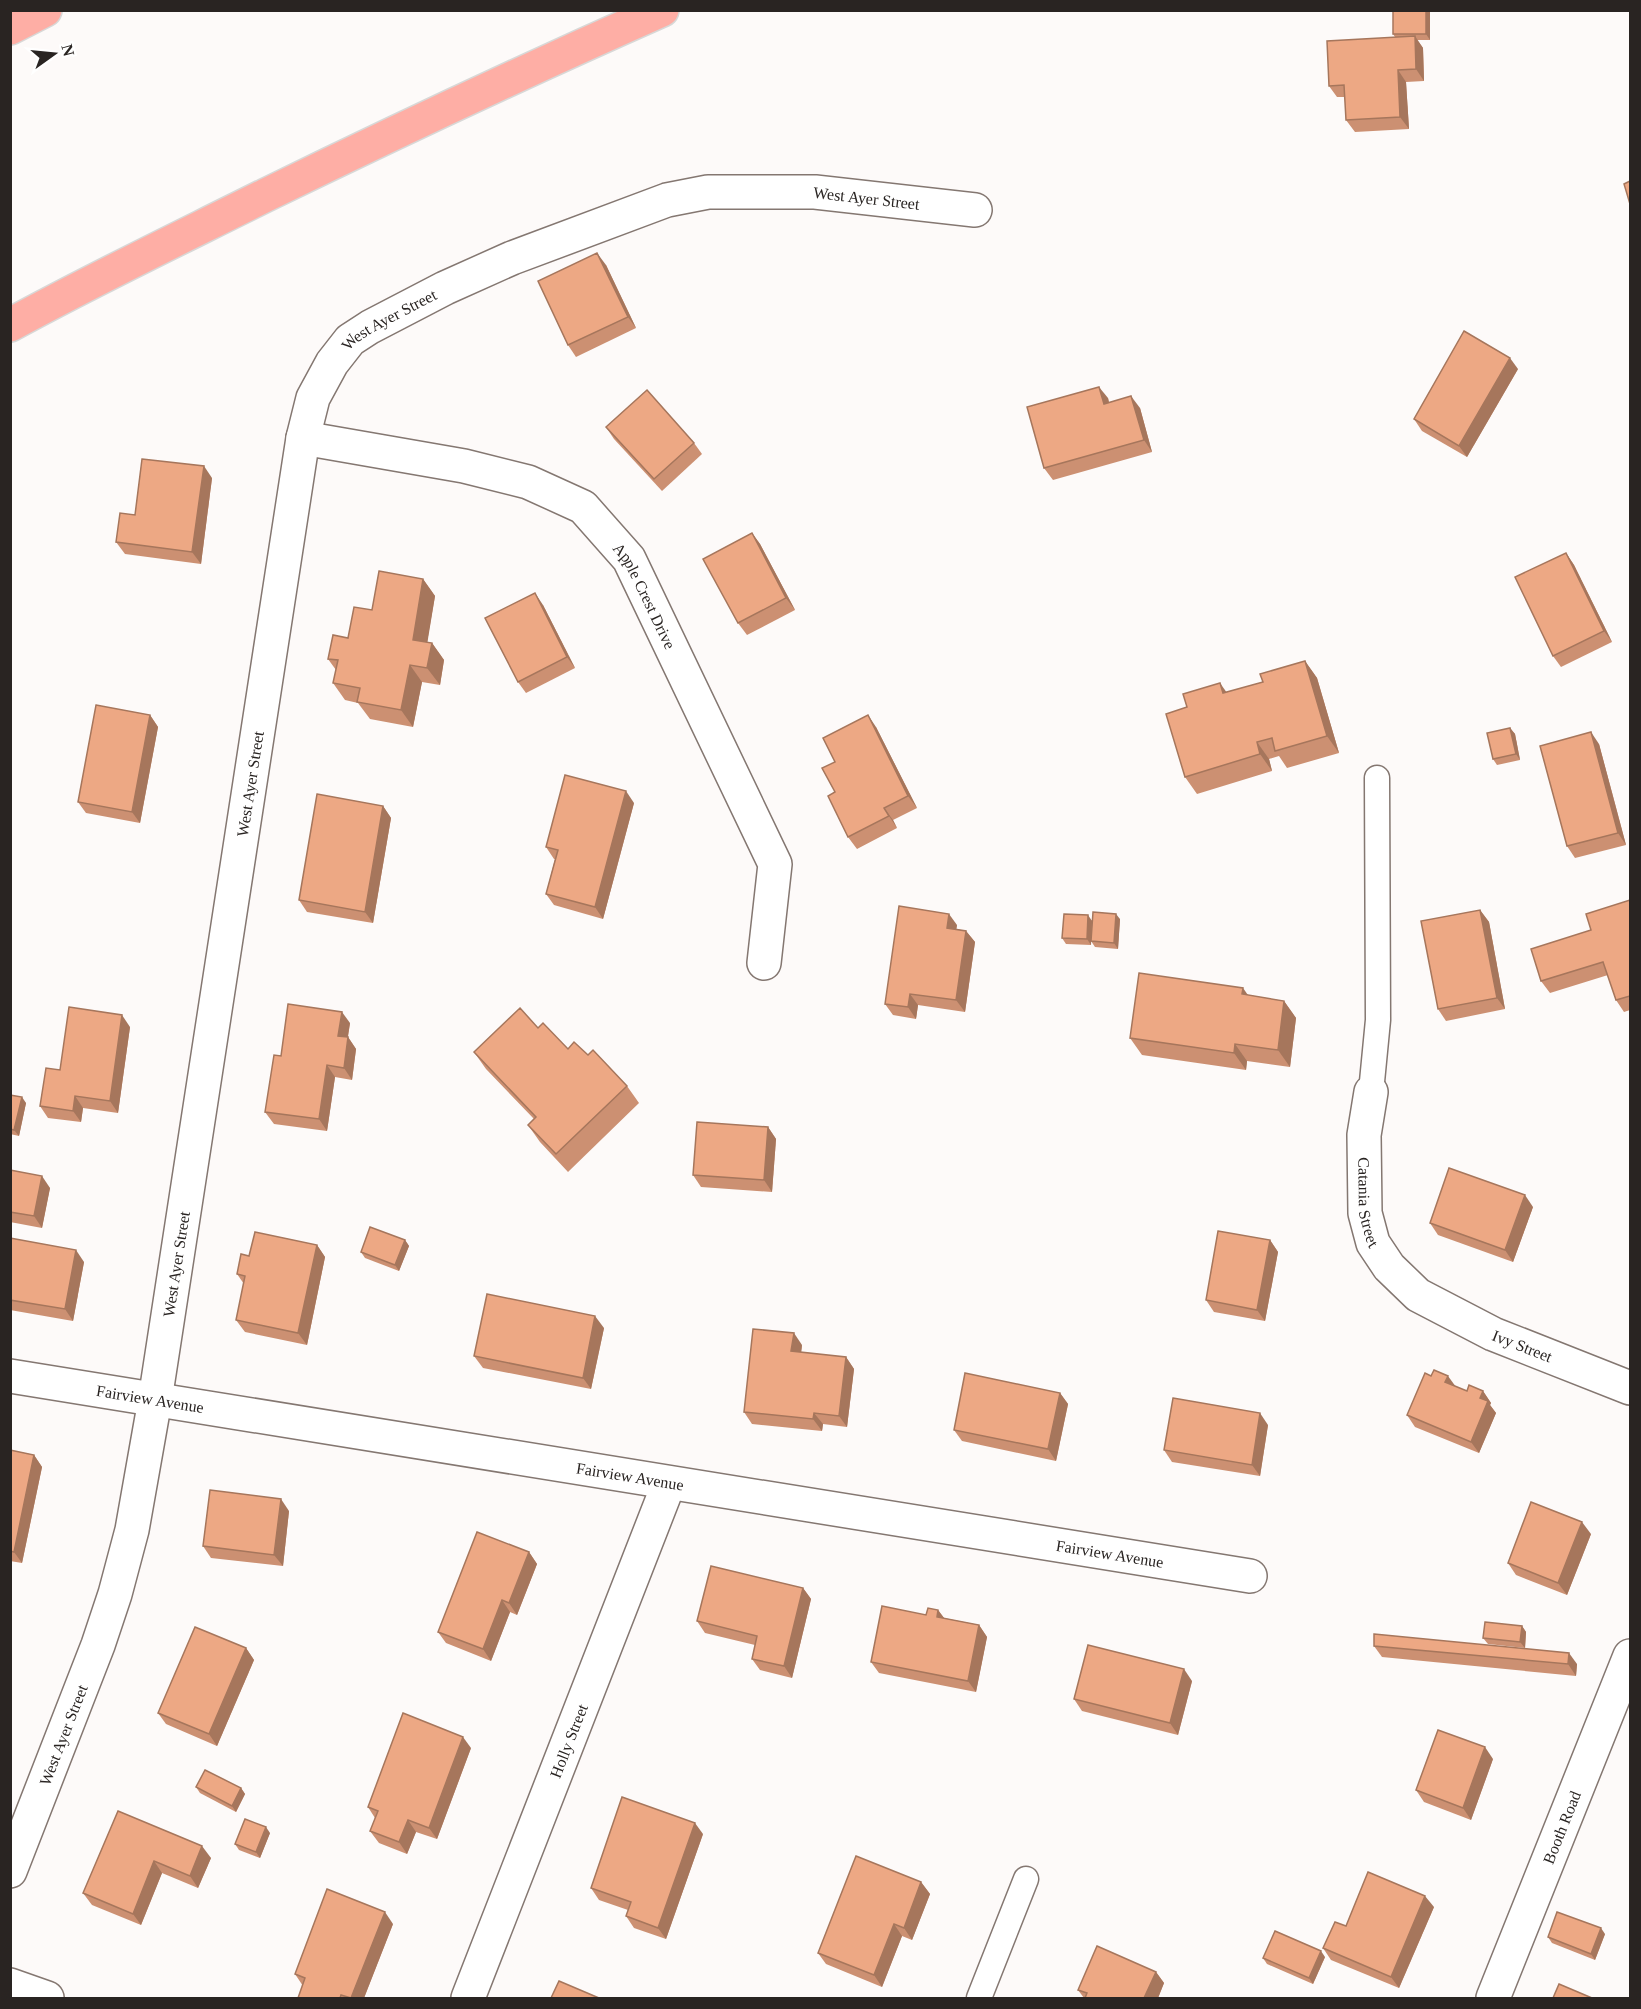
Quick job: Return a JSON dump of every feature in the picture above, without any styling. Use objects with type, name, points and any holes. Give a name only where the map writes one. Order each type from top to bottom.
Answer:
[{"type":"highway","points":[[10,28],[45,10]]},
{"type":"highway","points":[[10,325],[95,279],[308,174],[662,10]]},
{"type":"street","name":"West Ayer Street","points":[[10,1871],[98,1645],[115,1594],[132,1530],[155,1400],[303,438],[314,398],[332,363],[350,340],[370,327],[445,288],[512,258],[667,200],[708,192],[815,192],[975,210]]},
{"type":"street","name":"Apple Crest Drive","points":[[303,438],[464,466],[528,482],[583,507],[629,559],[775,864],[764,963]]},
{"type":"street","name":"Catania Street","points":[[1371,1092],[1364,1135],[1365,1213],[1373,1243],[1389,1267],[1418,1295]]},
{"type":"street","name":"Ivy Street","points":[[1418,1295],[1493,1334],[1630,1388]]},
{"type":"street","name":"Fairview Avenue","points":[[10,1376],[1251,1576]]},
{"type":"street","name":"Holly Street","points":[[468,1998],[669,1483]]},
{"type":"street","name":"Booth Road","points":[[1493,1998],[1630,1656]]},
{"type":"street","points":[[10,1984],[47,1998]]},
{"type":"lane","points":[[1371,1092],[1378,1020],[1377,778]]},
{"type":"lane","points":[[979,1998],[1026,1879]]},
{"type":"building","points":[[1393,10],[1426,10],[1426,34],[1393,34]]},
{"type":"building","points":[[1415,36],[1416,69],[1398,70],[1400,117],[1346,120],[1344,85],[1329,86],[1327,41]]},
{"type":"building","points":[[1630,181],[1630,204],[1624,184]]},
{"type":"building","points":[[597,253],[628,317],[568,345],[538,281]]},
{"type":"building","points":[[1464,331],[1510,358],[1459,446],[1414,419]]},
{"type":"building","points":[[1099,387],[1104,404],[1131,396],[1144,440],[1044,468],[1027,407]]},
{"type":"building","points":[[647,390],[694,443],[654,479],[606,427]]},
{"type":"building","points":[[142,459],[204,466],[192,552],[116,542],[120,513],[135,515]]},
{"type":"building","points":[[752,533],[786,598],[738,623],[703,559]]},
{"type":"building","points":[[1566,553],[1604,631],[1553,656],[1515,577]]},
{"type":"building","points":[[379,571],[423,579],[413,640],[432,643],[427,668],[410,665],[401,710],[357,702],[360,688],[333,683],[338,660],[328,659],[333,635],[348,638],[354,607],[372,610]]},
{"type":"building","points":[[535,593],[567,657],[518,682],[485,618]]},
{"type":"building","points":[[1305,661],[1327,736],[1275,751],[1272,738],[1257,742],[1260,754],[1185,777],[1166,714],[1187,707],[1183,694],[1220,683],[1223,693],[1263,682],[1260,674]]},
{"type":"building","points":[[96,705],[150,715],[132,812],[78,802]]},
{"type":"building","points":[[868,715],[908,796],[884,808],[889,816],[848,837],[828,796],[835,792],[822,768],[835,762],[823,738]]},
{"type":"building","points":[[1510,728],[1516,754],[1493,759],[1487,733]]},
{"type":"building","points":[[1591,732],[1618,833],[1567,846],[1540,746]]},
{"type":"building","points":[[565,775],[626,791],[595,907],[546,894],[558,850],[546,847]]},
{"type":"building","points":[[317,794],[383,806],[365,912],[299,900]]},
{"type":"building","points":[[1630,900],[1630,996],[1616,1000],[1603,962],[1541,981],[1531,949],[1591,930],[1586,914]]},
{"type":"building","points":[[899,906],[949,914],[947,928],[966,931],[956,1000],[910,994],[908,1007],[885,1004]]},
{"type":"building","points":[[1480,910],[1497,998],[1438,1009],[1421,921]]},
{"type":"building","points":[[1093,912],[1116,914],[1114,943],[1091,941]]},
{"type":"building","points":[[1064,914],[1088,915],[1087,939],[1062,938]]},
{"type":"building","points":[[1139,973],[1243,988],[1242,994],[1284,1001],[1278,1050],[1235,1044],[1234,1053],[1130,1038]]},
{"type":"building","points":[[288,1004],[342,1012],[338,1036],[348,1037],[344,1068],[327,1065],[319,1119],[265,1112],[274,1055],[281,1056]]},
{"type":"building","points":[[69,1007],[122,1015],[110,1101],[75,1096],[73,1111],[40,1106],[46,1068],[60,1070]]},
{"type":"building","points":[[520,1008],[538,1028],[543,1023],[568,1049],[574,1042],[588,1055],[593,1050],[627,1086],[556,1154],[528,1125],[536,1117],[474,1052]]},
{"type":"building","points":[[10,1095],[22,1097],[14,1130],[10,1129]]},
{"type":"building","points":[[697,1122],[768,1127],[764,1180],[693,1175]]},
{"type":"building","points":[[1449,1168],[1525,1195],[1505,1250],[1430,1223]]},
{"type":"building","points":[[10,1170],[42,1176],[34,1216],[10,1212]]},
{"type":"building","points":[[370,1227],[405,1240],[395,1265],[361,1252]]},
{"type":"building","points":[[1218,1231],[1270,1240],[1257,1310],[1206,1300]]},
{"type":"building","points":[[255,1232],[317,1245],[298,1333],[236,1320],[245,1276],[237,1274],[241,1254],[249,1256]]},
{"type":"building","points":[[10,1238],[76,1250],[65,1309],[10,1300]]},
{"type":"building","points":[[487,1294],[595,1316],[583,1378],[474,1356]]},
{"type":"building","points":[[753,1329],[794,1333],[791,1351],[846,1357],[839,1416],[814,1413],[813,1419],[744,1412]]},
{"type":"building","points":[[1434,1370],[1448,1376],[1445,1382],[1467,1391],[1469,1385],[1483,1391],[1480,1398],[1488,1401],[1471,1442],[1407,1415],[1425,1373],[1431,1376]]},
{"type":"building","points":[[965,1373],[1060,1393],[1048,1449],[954,1430]]},
{"type":"building","points":[[1173,1398],[1260,1413],[1252,1465],[1164,1450]]},
{"type":"building","points":[[10,1450],[34,1455],[14,1552],[10,1551]]},
{"type":"building","points":[[210,1490],[281,1499],[274,1555],[203,1546]]},
{"type":"building","points":[[1531,1502],[1582,1522],[1558,1583],[1508,1563]]},
{"type":"building","points":[[477,1532],[529,1552],[509,1603],[502,1600],[483,1649],[438,1632]]},
{"type":"building","points":[[711,1566],[803,1588],[784,1666],[752,1659],[757,1636],[697,1621]]},
{"type":"building","points":[[882,1606],[926,1615],[928,1608],[938,1610],[937,1617],[979,1625],[968,1681],[871,1662]]},
{"type":"building","points":[[1485,1622],[1522,1626],[1520,1642],[1483,1638]]},
{"type":"building","points":[[195,1627],[246,1648],[209,1734],[158,1713]]},
{"type":"building","points":[[1374,1634],[1569,1653],[1568,1664],[1374,1646]]},
{"type":"building","points":[[1088,1645],[1184,1669],[1170,1723],[1074,1699]]},
{"type":"building","points":[[403,1713],[463,1737],[429,1828],[408,1820],[399,1842],[370,1831],[378,1811],[368,1807]]},
{"type":"building","points":[[1438,1730],[1485,1747],[1463,1808],[1416,1790]]},
{"type":"building","points":[[205,1770],[241,1788],[232,1806],[196,1787]]},
{"type":"building","points":[[622,1797],[695,1823],[658,1928],[626,1916],[631,1902],[591,1888]]},
{"type":"building","points":[[118,1811],[202,1846],[190,1876],[154,1861],[133,1914],[83,1893]]},
{"type":"building","points":[[245,1819],[266,1827],[256,1852],[235,1844]]},
{"type":"building","points":[[856,1856],[921,1882],[904,1928],[894,1924],[874,1975],[818,1953]]},
{"type":"building","points":[[1368,1872],[1425,1896],[1391,1977],[1323,1948],[1335,1922],[1346,1926]]},
{"type":"building","points":[[327,1889],[385,1912],[351,1998],[341,1995],[340,1998],[298,1998],[305,1978],[295,1974]]},
{"type":"building","points":[[1557,1912],[1601,1928],[1591,1954],[1548,1937]]},
{"type":"building","points":[[1275,1931],[1321,1951],[1309,1978],[1263,1958]]},
{"type":"building","points":[[1097,1946],[1156,1972],[1144,1998],[1085,1998],[1087,1993],[1078,1990]]},
{"type":"building","points":[[559,1981],[599,1998],[551,1998]]},
{"type":"building","points":[[1559,1984],[1592,1998],[1553,1998]]}]
